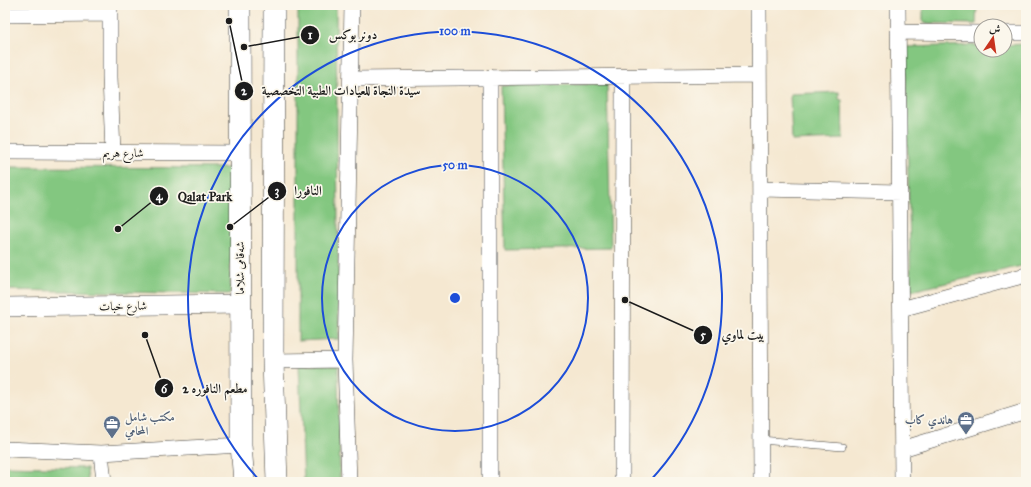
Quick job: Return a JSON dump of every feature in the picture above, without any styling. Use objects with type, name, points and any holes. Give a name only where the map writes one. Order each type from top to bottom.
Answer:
[{"type":"main road","name":"شەقامی شلاما","points":[[240,5],[241,445],[244,482]]},
{"type":"main road","points":[[274,5],[273,361],[277,482]]},
{"type":"main road","points":[[240,38],[274,40]]},
{"type":"street","points":[[349,482],[345,360],[352,79],[352,5]]},
{"type":"street","points":[[759,5],[761,482]]},
{"type":"street","points":[[898,5],[902,482]]},
{"type":"street","points":[[5,15],[110,10],[110,77],[113,153]]},
{"type":"street","points":[[898,32],[973,33]]},
{"type":"street","points":[[1013,33],[1026,33]]},
{"type":"street","points":[[622,482],[623,76]]},
{"type":"street","points":[[352,79],[759,76]]},
{"type":"street","points":[[490,77],[490,482]]},
{"type":"street","name":"شارع هريم","points":[[5,152],[240,153]]},
{"type":"street","points":[[760,189],[900,192]]},
{"type":"street","points":[[901,309],[1026,275]]},
{"type":"street","name":"شارع خبات","points":[[5,307],[240,304]]},
{"type":"street","points":[[273,361],[345,360]]},
{"type":"street","points":[[902,449],[1026,412]]},
{"type":"street","points":[[5,449],[101,453],[241,445]]},
{"type":"street","points":[[101,453],[104,482]]},
{"type":"lane","points":[[761,440],[842,447]]},
{"type":"green space","points":[[298,5],[336,5],[339,339],[298,341]]},
{"type":"green space","points":[[923,5],[977,5],[976,18],[973,18],[973,24],[923,23]]},
{"type":"green space","points":[[1026,44],[1026,265],[911,291],[905,47],[973,45],[973,58],[1013,58],[1013,45]]},
{"type":"green space","points":[[607,84],[611,248],[505,250],[501,86]]},
{"type":"green space","points":[[839,92],[839,99],[842,100],[843,139],[792,141],[790,94]]},
{"type":"green space","points":[[5,167],[233,168],[230,294],[5,290]]},
{"type":"green space","points":[[299,365],[338,366],[340,482],[304,482]]},
{"type":"green space","points":[[5,466],[87,468],[88,482],[5,482]]},
{"type":"place","name":"سيدة النجاة للعيادات الطبية التخصصية","points":[[229,21]]},
{"type":"place","name":"دونر بوكس","points":[[244,47]]},
{"type":"place","name":"النافورا","points":[[230,227]]},
{"type":"place","name":"Qalat Park","points":[[118,229]]},
{"type":"place","name":"بيت لماوي","points":[[625,300]]},
{"type":"place","name":"مطعم النافوره 2","points":[[145,335]]},
{"type":"place","name":"هاندي كاب","points":[[966,435]]},
{"type":"place","name":"مكتب شامل المحامي","points":[[112,439]]}]
